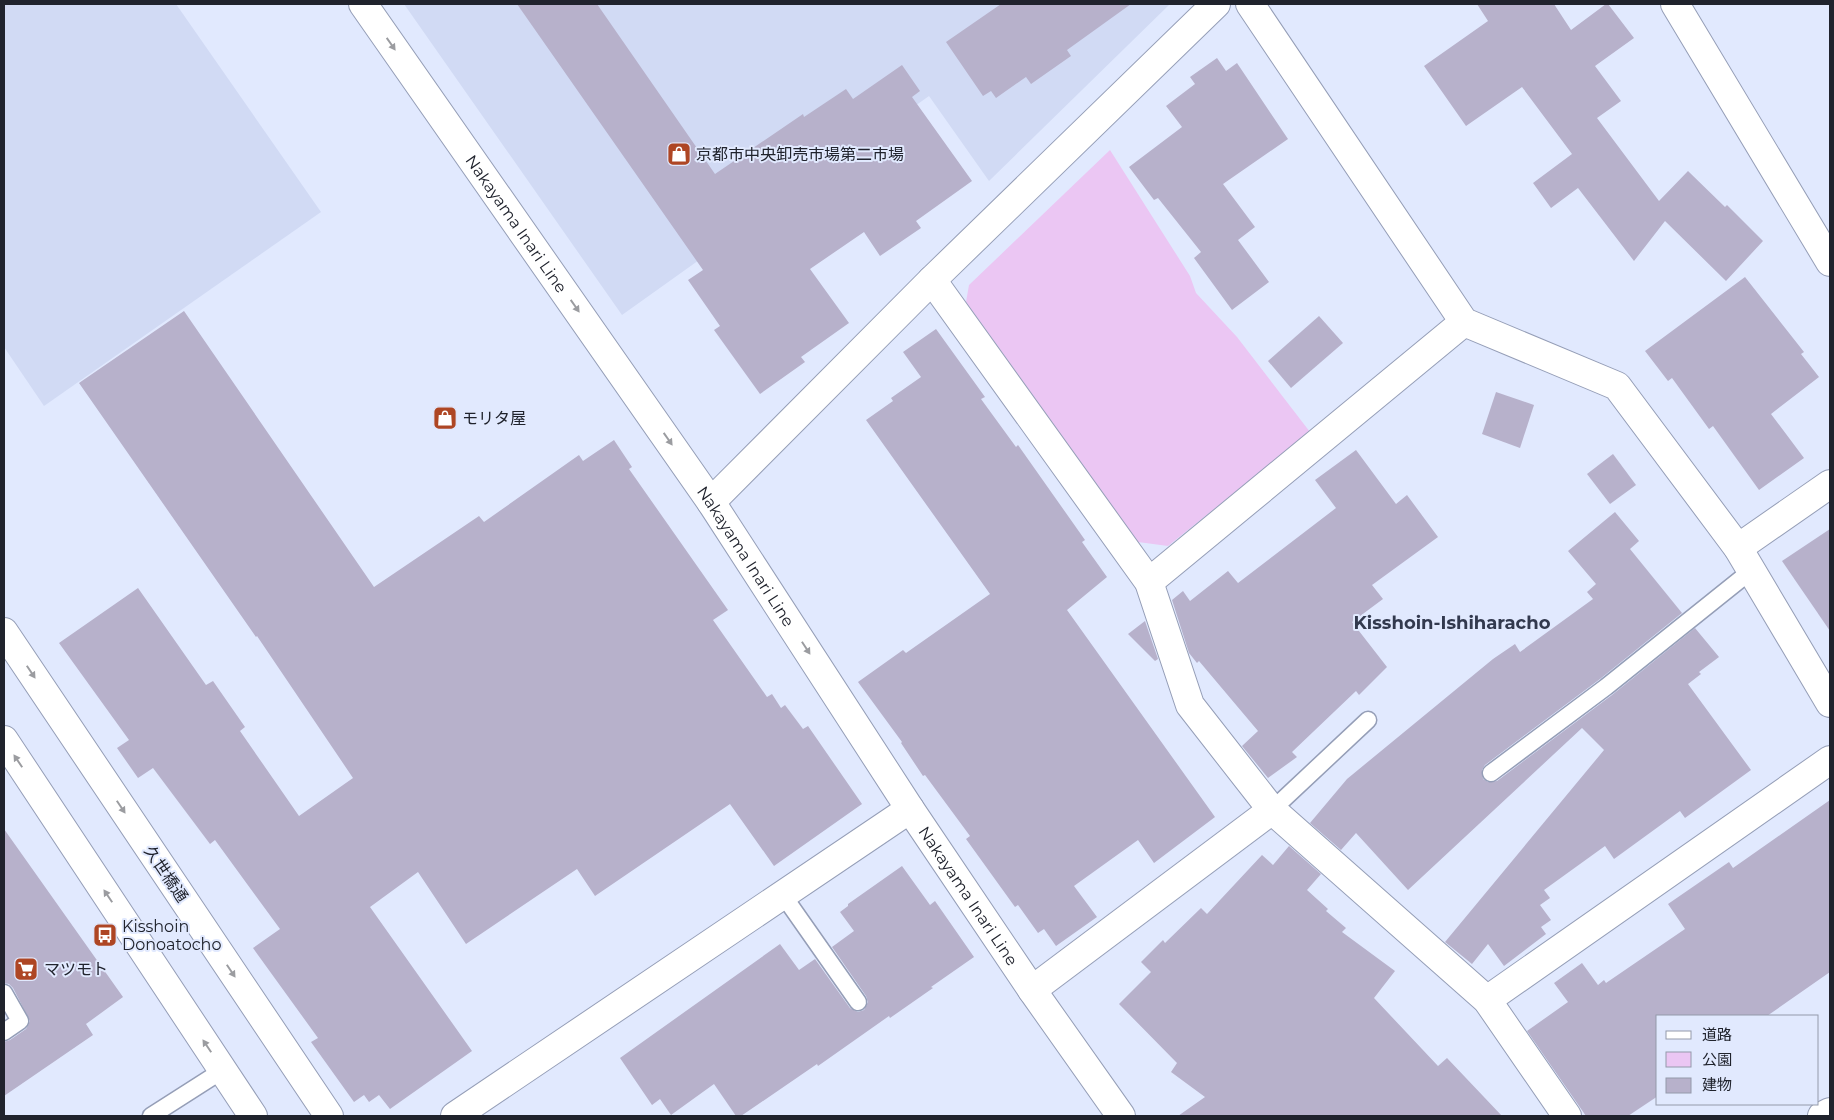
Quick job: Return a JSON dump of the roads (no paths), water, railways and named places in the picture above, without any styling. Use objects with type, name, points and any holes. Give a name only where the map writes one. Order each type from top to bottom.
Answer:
[{"type":"street","name":"Nakayama Inari Line","points":[[363,4],[712,502],[910,809],[1032,990],[1121,1116]]},
{"type":"street","points":[[712,502],[932,280],[1216,4]]},
{"type":"street","points":[[1250,4],[1464,322],[1617,386],[1745,559],[1830,703]]},
{"type":"street","points":[[1675,4],[1830,262]]},
{"type":"street","points":[[932,280],[1149,582],[1190,705],[1272,810],[1487,1000],[1567,1116]]},
{"type":"street","points":[[1149,582],[1464,322]]},
{"type":"street","points":[[1745,559],[1830,484]]},
{"type":"street","name":"久世橋通","points":[[4,632],[329,1116]]},
{"type":"street","points":[[4,740],[254,1116]]},
{"type":"street","points":[[1487,1000],[1830,760]]},
{"type":"street","points":[[455,1116],[910,809]]},
{"type":"street","points":[[1032,990],[1272,810]]},
{"type":"street","points":[[1822,1116],[1830,1112]]},
{"type":"lane","points":[[1491,773],[1606,687],[1745,559]]},
{"type":"lane","points":[[1272,810],[1368,720]]},
{"type":"lane","points":[[783,895],[858,1002]]},
{"type":"lane","points":[[4,993],[20,1021],[4,1032]]},
{"type":"lane","points":[[151,1116],[223,1070]]},
{"type":"place","name":"京都市中央卸売市場第二市場","points":[[679,154]]},
{"type":"place","name":"モリタ屋","points":[[445,418]]},
{"type":"place","name":"Kisshoin Donoatocho","points":[[105,935]]},
{"type":"place","name":"マツモト","points":[[26,969]]},
{"type":"district","name":"Kisshoin-Ishiharacho","points":[[1452,623]]}]
